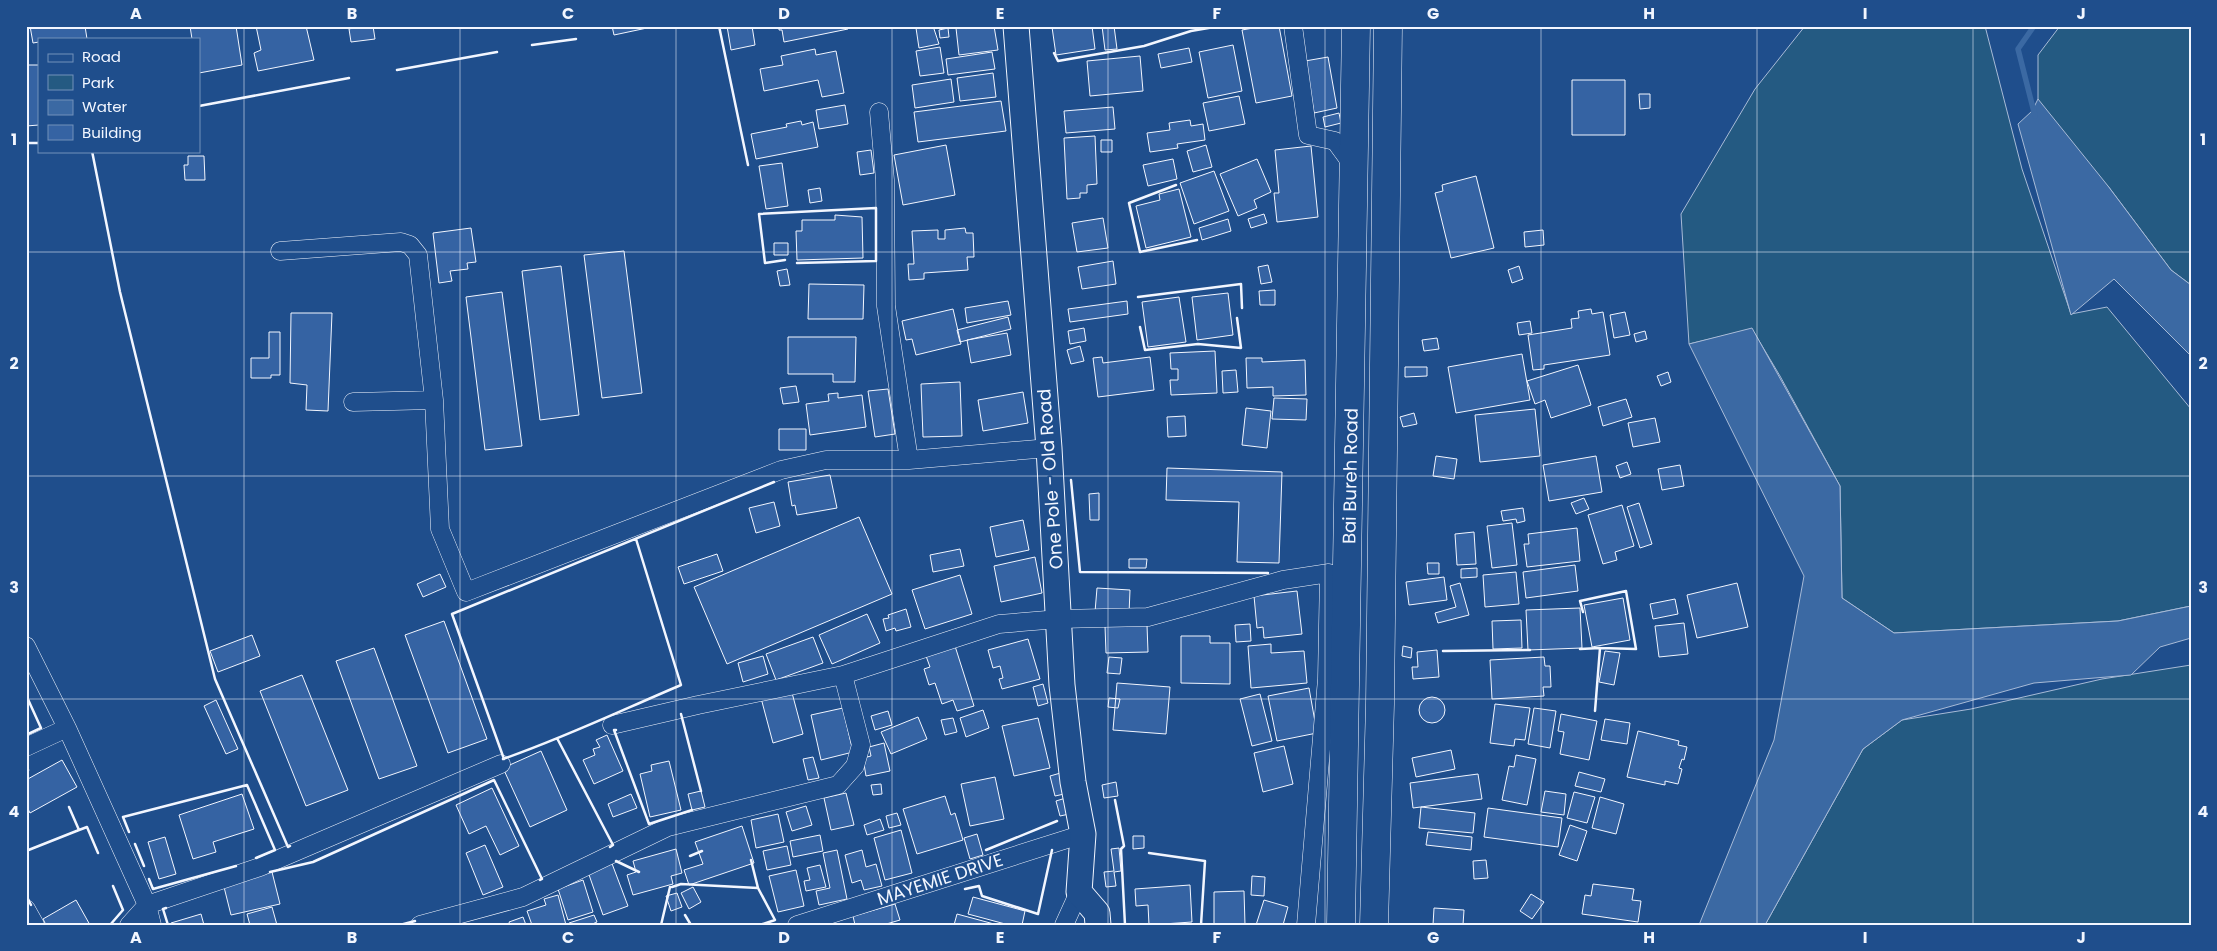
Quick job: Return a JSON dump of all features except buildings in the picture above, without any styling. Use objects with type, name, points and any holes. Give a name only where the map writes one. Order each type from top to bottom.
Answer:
[{"type":"highway","name":"Bai Bureh Road","points":[[1341,925],[1356,26]]},
{"type":"highway","name":"Bai Bureh Road","points":[[1374,925],[1380,704],[1388,26]]},
{"type":"street","name":"One Pole - Old Road","points":[[1016,26],[1049,448],[1060,619],[1062,685],[1069,752],[1084,834],[1079,892]]},
{"type":"street","points":[[1293,26],[1308,135],[1335,141],[1355,167]]},
{"type":"street","points":[[878,112],[885,180],[886,306],[909,460]]},
{"type":"street","points":[[280,251],[401,242],[410,245],[418,255],[434,400],[440,529],[466,592],[781,470],[826,460],[909,460],[1049,448]]},
{"type":"street","points":[[353,402],[434,400]]},
{"type":"street","points":[[612,725],[844,675],[999,624],[1060,619],[1148,617],[1283,580],[1329,573],[1327,679],[1306,925]]},
{"type":"street","points":[[26,646],[67,728],[147,906],[152,925]]},
{"type":"street","points":[[420,925],[524,897],[668,827],[838,785],[855,766],[861,745],[844,675]]},
{"type":"street","points":[[26,746],[67,728]]},
{"type":"street","points":[[129,925],[147,906],[260,866],[501,764]]},
{"type":"street","name":"MAYEMIE DRIVE","points":[[797,925],[1084,834]]},
{"type":"street","points":[[1064,925],[1079,892],[1097,913],[1098,925]]},
{"type":"street","points":[[26,909],[34,925]]},
{"type":"green space","points":[[1805,26],[1985,26],[2022,169],[2071,314],[2107,307],[2191,409],[2191,606],[2118,621],[1894,633],[1842,598],[1840,486],[1752,329],[1689,344],[1681,214],[1755,89]]},
{"type":"green space","points":[[2060,26],[2191,26],[2191,285],[2171,270],[2108,186],[2051,134],[2038,99],[2038,55]]},
{"type":"green space","points":[[2191,665],[2191,925],[1765,925],[1863,749],[1902,720],[1971,709],[2102,679]]},
{"type":"water","points":[[2038,99],[2108,186],[2171,270],[2191,285],[2191,356],[2114,279],[2071,315],[2018,124],[2032,111]]},
{"type":"water","points":[[1752,328],[1840,486],[1842,598],[1894,633],[2118,621],[2191,606],[2191,638],[2160,647],[2131,675],[2034,683],[1902,720],[1863,749],[1765,925],[1699,925],[1774,740],[1804,576],[1689,344]]},
{"type":"waterway","points":[[2034,26],[2018,49],[2035,116]]},
{"type":"wall","points":[[719,26],[748,165]]},
{"type":"wall","points":[[1054,53],[1058,61],[1144,46],[1191,31],[1220,26]]},
{"type":"wall","points":[[532,45],[576,39]]},
{"type":"wall","points":[[397,70],[497,52]]},
{"type":"wall","points":[[200,106],[349,78]]},
{"type":"wall","points":[[26,143],[38,143]]},
{"type":"wall","points":[[92,152],[120,292],[215,679],[288,847],[290,846]]},
{"type":"wall","points":[[1176,185],[1129,203],[1140,252],[1197,240]]},
{"type":"wall","points":[[785,260],[765,263],[759,214],[876,208],[876,261],[797,263]]},
{"type":"wall","points":[[1138,297],[1241,284],[1242,308]]},
{"type":"wall","points":[[1140,327],[1145,350],[1198,344],[1241,348],[1237,318]]},
{"type":"wall","points":[[1071,480],[1080,572],[1268,573]]},
{"type":"wall","points":[[504,759],[452,614],[774,482]]},
{"type":"wall","points":[[503,759],[571,733],[681,685],[636,539]]},
{"type":"wall","points":[[1583,612],[1580,601],[1626,591],[1636,649],[1600,648]]},
{"type":"wall","points":[[1580,649],[1600,648],[1595,711]]},
{"type":"wall","points":[[1443,651],[1530,650]]},
{"type":"wall","points":[[26,695],[41,728],[26,735]]},
{"type":"wall","points":[[681,714],[701,791]]},
{"type":"wall","points":[[616,730],[614,730],[649,824],[692,810]]},
{"type":"wall","points":[[558,740],[613,845],[610,847]]},
{"type":"wall","points":[[26,764],[28,770]]},
{"type":"wall","points":[[270,872],[313,862],[494,780],[542,879],[540,880]]},
{"type":"wall","points":[[129,832],[123,817],[247,785],[275,850],[256,858]]},
{"type":"wall","points":[[1115,800],[1124,846],[1121,849],[1125,925]]},
{"type":"wall","points":[[26,851],[79,830],[69,807]]},
{"type":"wall","points":[[986,850],[1057,821]]},
{"type":"wall","points":[[79,830],[87,827],[98,853]]},
{"type":"wall","points":[[135,844],[144,866]]},
{"type":"wall","points":[[965,889],[979,886],[982,896],[1038,914],[1052,850]]},
{"type":"wall","points":[[690,856],[702,851]]},
{"type":"wall","points":[[1149,853],[1205,861],[1201,925]]},
{"type":"wall","points":[[751,860],[758,888]]},
{"type":"wall","points":[[616,861],[639,872]]},
{"type":"wall","points":[[149,879],[153,889],[236,866]]},
{"type":"wall","points":[[672,887],[681,884],[758,888],[775,920],[760,925]]},
{"type":"wall","points":[[110,925],[123,910],[113,886]]},
{"type":"wall","points":[[661,925],[670,887]]},
{"type":"wall","points":[[26,895],[31,905]]},
{"type":"wall","points":[[166,908],[163,909],[168,925]]},
{"type":"wall","points":[[685,915],[691,925]]},
{"type":"wall","points":[[400,925],[415,921]]}]
